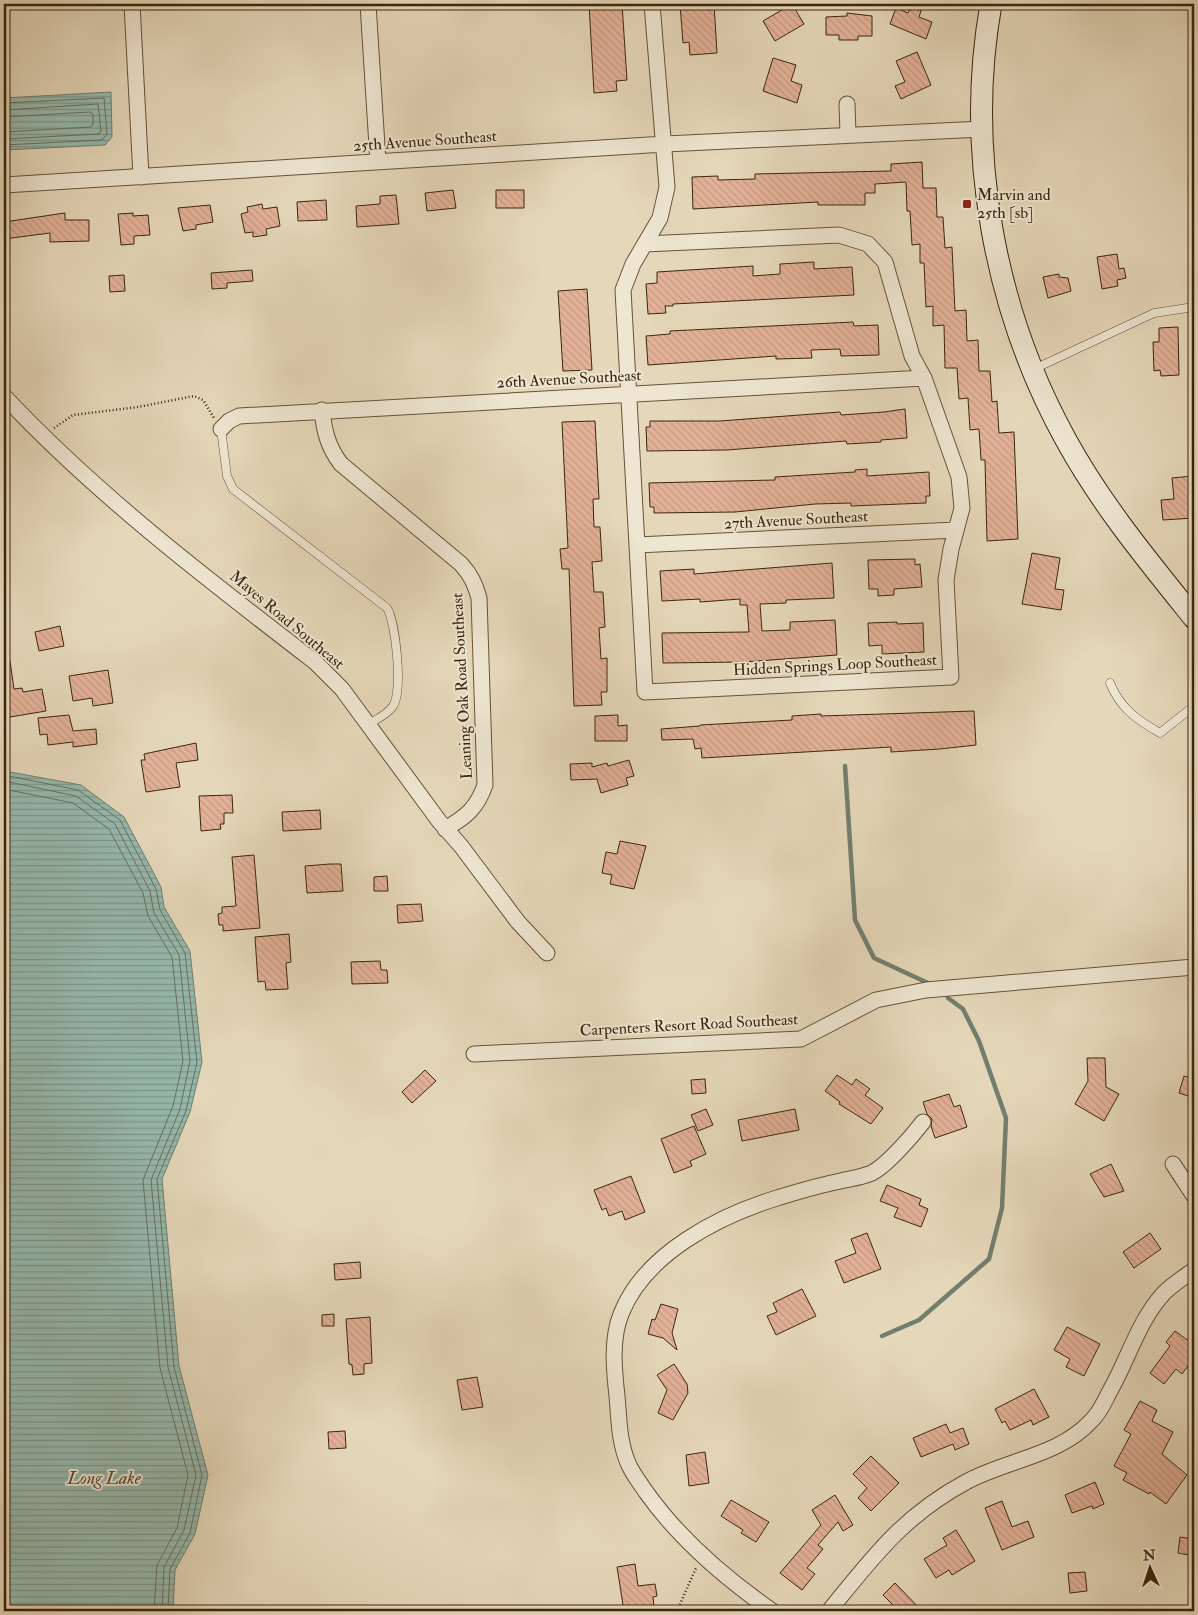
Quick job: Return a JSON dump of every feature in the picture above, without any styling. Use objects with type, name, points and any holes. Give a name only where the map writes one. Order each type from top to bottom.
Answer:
[{"type":"street","points":[[132,4],[141,177]]},
{"type":"street","points":[[368,4],[378,162]]},
{"type":"street","name":"Hidden Springs Loop Southeast","points":[[645,244],[839,235],[868,244],[885,262],[912,356],[924,378],[959,477],[962,508],[946,580],[951,677],[644,692],[631,394],[624,290],[633,264],[660,218],[667,187],[652,4]]},
{"type":"street","points":[[991,4],[984,54],[983,129],[988,208],[1000,268],[1017,328],[1032,370],[1065,440],[1101,498],[1194,618]]},
{"type":"street","points":[[847,104],[848,134]]},
{"type":"street","name":"25th Avenue Southeast","points":[[4,185],[664,144],[983,129]]},
{"type":"street","name":"26th Avenue Southeast","points":[[221,430],[229,421],[239,416],[924,378]]},
{"type":"street","name":"Mayes Road Southeast","points":[[4,396],[112,501],[315,662],[342,689],[518,922],[547,953]]},
{"type":"street","name":"Leaning Oak Road Southeast","points":[[322,410],[324,431],[332,452],[341,464],[460,564],[472,576],[476,585],[479,598],[485,785],[479,801],[473,810],[446,829]]},
{"type":"street","name":"27th Avenue Southeast","points":[[637,544],[956,530]]},
{"type":"street","name":"Carpenters Resort Road Southeast","points":[[474,1054],[801,1039],[876,1000],[926,990],[1194,967]]},
{"type":"street","points":[[772,1611],[747,1594],[702,1555],[662,1513],[629,1465],[622,1444],[614,1344],[620,1315],[629,1297],[666,1256],[696,1234],[739,1212],[775,1199],[870,1174],[910,1138],[923,1122]]},
{"type":"street","points":[[1173,1164],[1194,1196]]},
{"type":"street","points":[[829,1611],[886,1542],[925,1508],[945,1494],[993,1468],[1059,1445],[1092,1421],[1116,1380],[1153,1306],[1165,1292],[1194,1270]]},
{"type":"lane","points":[[1032,370],[1154,313],[1194,307]]},
{"type":"lane","points":[[221,430],[227,476],[233,489],[387,608],[392,616],[395,628],[397,699],[389,711],[369,724]]},
{"type":"lane","points":[[1110,683],[1115,695],[1129,714],[1160,733],[1194,706]]},
{"type":"path","points":[[43,436],[73,415],[138,407],[194,396],[203,400],[221,430]]},
{"type":"path","points":[[677,1611],[702,1555]]},
{"type":"water","points":[[111,92],[112,137],[105,145],[5,150],[4,98]]},
{"type":"water","name":"Long Lake","points":[[4,768],[10,772],[81,785],[124,817],[161,887],[164,907],[190,951],[202,1062],[190,1112],[162,1179],[179,1366],[208,1475],[195,1534],[175,1570],[173,1611],[4,1611]]},
{"type":"building","points":[[589,4],[622,4],[627,80],[616,81],[617,91],[594,93]]},
{"type":"building","points":[[680,4],[714,4],[717,53],[690,55],[689,42],[683,43]]},
{"type":"building","points":[[792,4],[804,24],[775,41],[763,21]]},
{"type":"building","points":[[912,4],[922,8],[919,17],[932,22],[926,39],[890,24],[896,8],[908,13]]},
{"type":"building","points":[[847,13],[872,16],[872,36],[858,36],[858,40],[839,40],[839,35],[826,35],[826,17],[847,16]]},
{"type":"building","points":[[917,52],[931,85],[901,99],[895,86],[905,82],[896,61]]},
{"type":"building","points":[[773,58],[796,65],[791,81],[802,85],[797,103],[763,91]]},
{"type":"building","points":[[922,162],[923,188],[936,188],[937,217],[943,217],[945,248],[952,247],[955,311],[966,310],[967,341],[978,340],[979,371],[990,371],[992,402],[997,401],[999,433],[1014,432],[1018,539],[987,541],[985,460],[981,460],[979,429],[970,430],[968,398],[959,399],[957,368],[945,368],[944,325],[933,326],[933,306],[926,307],[924,263],[920,263],[920,244],[912,245],[910,211],[907,211],[906,182],[875,184],[875,193],[865,193],[865,205],[818,205],[818,202],[693,209],[692,177],[718,176],[718,180],[755,179],[755,174],[891,171],[891,164]]},
{"type":"building","points":[[453,190],[456,208],[427,211],[425,193]]},
{"type":"building","points":[[496,190],[524,190],[524,208],[496,208]]},
{"type":"building","points":[[396,195],[399,224],[357,227],[356,206],[380,204],[380,196]]},
{"type":"building","points":[[326,200],[327,220],[298,221],[297,202]]},
{"type":"building","points":[[262,204],[263,209],[277,207],[280,226],[266,229],[267,235],[253,237],[253,232],[245,233],[241,214],[248,212],[247,207]]},
{"type":"building","points":[[210,205],[213,222],[196,225],[196,229],[183,231],[178,208]]},
{"type":"building","points":[[65,213],[65,220],[89,220],[89,241],[50,242],[50,233],[4,239],[4,222]]},
{"type":"building","points":[[133,213],[133,216],[148,215],[150,235],[134,236],[134,244],[121,245],[118,214]]},
{"type":"building","points":[[1117,254],[1119,269],[1124,268],[1126,278],[1117,280],[1118,286],[1102,289],[1097,257]]},
{"type":"building","points":[[814,262],[814,269],[852,267],[854,295],[673,304],[673,306],[665,306],[666,313],[648,314],[646,284],[657,283],[657,272],[753,266],[753,276],[780,274],[780,264]]},
{"type":"building","points":[[252,270],[253,281],[227,283],[227,288],[212,289],[211,273]]},
{"type":"building","points":[[1059,274],[1059,277],[1068,278],[1071,291],[1048,298],[1043,277]]},
{"type":"building","points":[[124,275],[125,291],[110,292],[109,276]]},
{"type":"building","points":[[587,289],[592,370],[563,371],[558,291]]},
{"type":"building","points":[[853,322],[854,326],[878,325],[879,355],[841,356],[840,349],[811,350],[812,358],[776,359],[776,356],[648,365],[646,336],[670,334],[670,331]]},
{"type":"building","points":[[1178,327],[1179,375],[1161,376],[1160,370],[1154,371],[1153,342],[1159,342],[1159,328]]},
{"type":"building","points":[[905,409],[907,438],[881,440],[881,442],[847,444],[846,441],[727,450],[647,451],[646,427],[650,427],[650,421],[720,421],[840,412],[841,415]]},
{"type":"building","points":[[595,421],[599,499],[593,499],[594,527],[600,527],[602,561],[592,562],[594,592],[603,592],[605,627],[599,628],[601,659],[607,658],[607,692],[601,692],[602,705],[574,706],[569,569],[562,569],[560,549],[568,548],[562,422]]},
{"type":"building","points":[[867,469],[867,476],[929,472],[930,496],[926,496],[926,503],[851,506],[851,503],[815,504],[735,512],[654,513],[654,507],[650,507],[649,483],[775,480],[775,477],[855,472],[855,470]]},
{"type":"building","points":[[1193,476],[1194,518],[1163,520],[1161,500],[1174,499],[1172,478]]},
{"type":"building","points":[[1032,553],[1060,558],[1055,589],[1064,590],[1061,610],[1022,604]]},
{"type":"building","points":[[915,559],[915,565],[920,564],[922,587],[894,589],[894,595],[878,596],[878,589],[869,589],[868,560]]},
{"type":"building","points":[[832,563],[834,598],[786,600],[786,603],[760,604],[762,631],[790,630],[790,622],[835,620],[837,655],[744,662],[663,663],[662,633],[749,632],[747,605],[740,605],[740,599],[700,602],[700,599],[662,601],[660,571],[694,569],[694,574]]},
{"type":"building","points":[[897,622],[897,624],[923,623],[924,652],[882,654],[882,645],[869,646],[868,623]]},
{"type":"building","points":[[60,626],[64,646],[39,651],[35,632]]},
{"type":"building","points":[[10,661],[14,689],[22,688],[23,692],[42,689],[46,711],[4,718],[4,662]]},
{"type":"building","points":[[108,670],[113,703],[93,706],[92,698],[73,701],[69,676]]},
{"type":"building","points":[[974,711],[976,745],[891,752],[891,747],[702,758],[701,748],[695,749],[693,739],[662,740],[661,729],[792,720],[792,716],[821,714],[821,716]]},
{"type":"building","points":[[69,715],[73,731],[96,729],[97,744],[73,747],[73,742],[48,745],[47,734],[40,735],[38,718]]},
{"type":"building","points":[[618,715],[618,726],[627,725],[627,741],[595,741],[595,716]]},
{"type":"building","points":[[196,743],[198,760],[176,763],[180,787],[146,792],[141,760],[145,760],[144,754]]},
{"type":"building","points":[[629,760],[634,776],[626,778],[628,785],[601,793],[597,779],[571,780],[570,764],[592,763],[592,767],[607,763],[608,766]]},
{"type":"building","points":[[232,795],[233,813],[224,813],[224,824],[220,824],[221,829],[201,831],[199,796]]},
{"type":"building","points":[[320,810],[321,829],[283,831],[282,812]]},
{"type":"building","points":[[620,841],[646,846],[634,889],[610,884],[612,875],[602,873],[606,852],[617,854]]},
{"type":"building","points":[[254,855],[260,928],[223,931],[223,925],[219,925],[218,914],[222,913],[222,907],[236,906],[232,857]]},
{"type":"building","points":[[341,864],[343,891],[307,893],[305,866]]},
{"type":"building","points":[[387,876],[388,891],[374,891],[374,877]]},
{"type":"building","points":[[421,904],[423,921],[398,923],[397,905]]},
{"type":"building","points":[[289,934],[291,962],[286,963],[288,989],[266,990],[265,981],[258,982],[255,937]]},
{"type":"building","points":[[380,961],[381,970],[387,970],[388,983],[352,984],[351,962]]},
{"type":"building","points":[[1087,1058],[1105,1058],[1106,1087],[1119,1094],[1104,1121],[1075,1104],[1088,1081]]},
{"type":"building","points":[[425,1070],[436,1081],[412,1103],[402,1092]]},
{"type":"building","points":[[837,1075],[852,1085],[856,1079],[870,1089],[865,1095],[883,1108],[871,1124],[839,1104],[840,1102],[825,1091]]},
{"type":"building","points":[[1184,1076],[1194,1079],[1194,1098],[1179,1093]]},
{"type":"building","points":[[705,1079],[706,1093],[692,1094],[691,1080]]},
{"type":"building","points":[[949,1094],[954,1107],[960,1105],[967,1127],[935,1138],[931,1126],[932,1119],[927,1114],[923,1102]]},
{"type":"building","points":[[706,1109],[713,1125],[698,1131],[691,1115]]},
{"type":"building","points":[[795,1109],[799,1130],[742,1141],[738,1120]]},
{"type":"building","points":[[694,1126],[706,1154],[690,1161],[692,1166],[674,1173],[661,1139]]},
{"type":"building","points":[[1111,1164],[1124,1191],[1104,1197],[1090,1174]]},
{"type":"building","points":[[631,1176],[645,1212],[625,1220],[622,1211],[609,1216],[606,1208],[602,1210],[594,1190]]},
{"type":"building","points":[[887,1185],[921,1199],[919,1205],[928,1209],[921,1227],[894,1217],[898,1208],[880,1201]]},
{"type":"building","points":[[867,1233],[881,1269],[844,1283],[835,1261],[856,1253],[851,1239]]},
{"type":"building","points":[[1150,1233],[1161,1249],[1134,1268],[1123,1252]]},
{"type":"building","points":[[360,1262],[361,1278],[335,1280],[334,1264]]},
{"type":"building","points":[[802,1289],[816,1316],[776,1335],[767,1316],[777,1312],[773,1303]]},
{"type":"building","points":[[661,1304],[678,1309],[672,1333],[677,1350],[663,1338],[648,1334],[652,1319],[655,1320]]},
{"type":"building","points":[[334,1314],[334,1326],[322,1326],[322,1315]]},
{"type":"building","points":[[370,1317],[372,1363],[364,1364],[364,1374],[353,1375],[352,1365],[349,1364],[346,1319]]},
{"type":"building","points":[[1067,1327],[1100,1344],[1084,1376],[1066,1367],[1070,1359],[1054,1350]]},
{"type":"building","points":[[1175,1331],[1194,1345],[1194,1351],[1190,1357],[1193,1359],[1182,1374],[1176,1369],[1164,1384],[1150,1373],[1170,1346],[1166,1342]]},
{"type":"building","points":[[674,1364],[687,1384],[688,1393],[673,1420],[658,1413],[667,1390],[657,1375]]},
{"type":"building","points":[[477,1377],[483,1407],[462,1410],[457,1380]]},
{"type":"building","points":[[1034,1389],[1049,1417],[1033,1425],[1031,1420],[1010,1430],[1005,1421],[1002,1423],[995,1409]]},
{"type":"building","points":[[1140,1401],[1157,1410],[1152,1421],[1173,1432],[1162,1454],[1187,1475],[1166,1504],[1150,1492],[1149,1494],[1123,1480],[1127,1473],[1114,1466],[1131,1434],[1124,1430]]},
{"type":"building","points":[[946,1424],[950,1433],[963,1428],[969,1444],[955,1450],[953,1444],[921,1457],[913,1438]]},
{"type":"building","points":[[345,1431],[346,1448],[329,1449],[328,1432]]},
{"type":"building","points":[[705,1452],[709,1483],[689,1486],[686,1455]]},
{"type":"building","points":[[871,1456],[899,1483],[871,1511],[858,1498],[867,1488],[853,1474]]},
{"type":"building","points":[[1095,1482],[1104,1504],[1093,1509],[1092,1506],[1072,1513],[1065,1495]]},
{"type":"building","points":[[835,1495],[853,1525],[843,1531],[838,1522],[818,1545],[823,1549],[807,1568],[815,1574],[802,1590],[780,1573],[821,1525],[812,1510]]},
{"type":"building","points":[[731,1500],[769,1522],[756,1542],[741,1533],[743,1530],[721,1516]]},
{"type":"building","points":[[1002,1501],[1012,1527],[1028,1521],[1034,1537],[1002,1550],[985,1508]]},
{"type":"building","points":[[956,1530],[975,1561],[952,1575],[949,1570],[936,1578],[924,1559],[947,1545],[943,1538]]},
{"type":"building","points":[[1180,1537],[1194,1539],[1194,1556],[1178,1553]]},
{"type":"building","points":[[635,1564],[638,1586],[655,1584],[657,1596],[653,1597],[654,1607],[624,1611],[617,1567]]},
{"type":"building","points":[[1085,1572],[1087,1591],[1070,1593],[1068,1573]]},
{"type":"building","points":[[895,1583],[922,1611],[899,1611],[883,1595]]},
{"type":"waterway","points":[[845,766],[855,920],[874,958],[930,984]]},
{"type":"waterway","points":[[882,1336],[919,1320],[989,1259],[1002,1208],[1006,1118],[979,1041],[963,1009],[948,998]]},
{"type":"place","name":"Marvin and 25th [sb]","points":[[967,204]]}]
